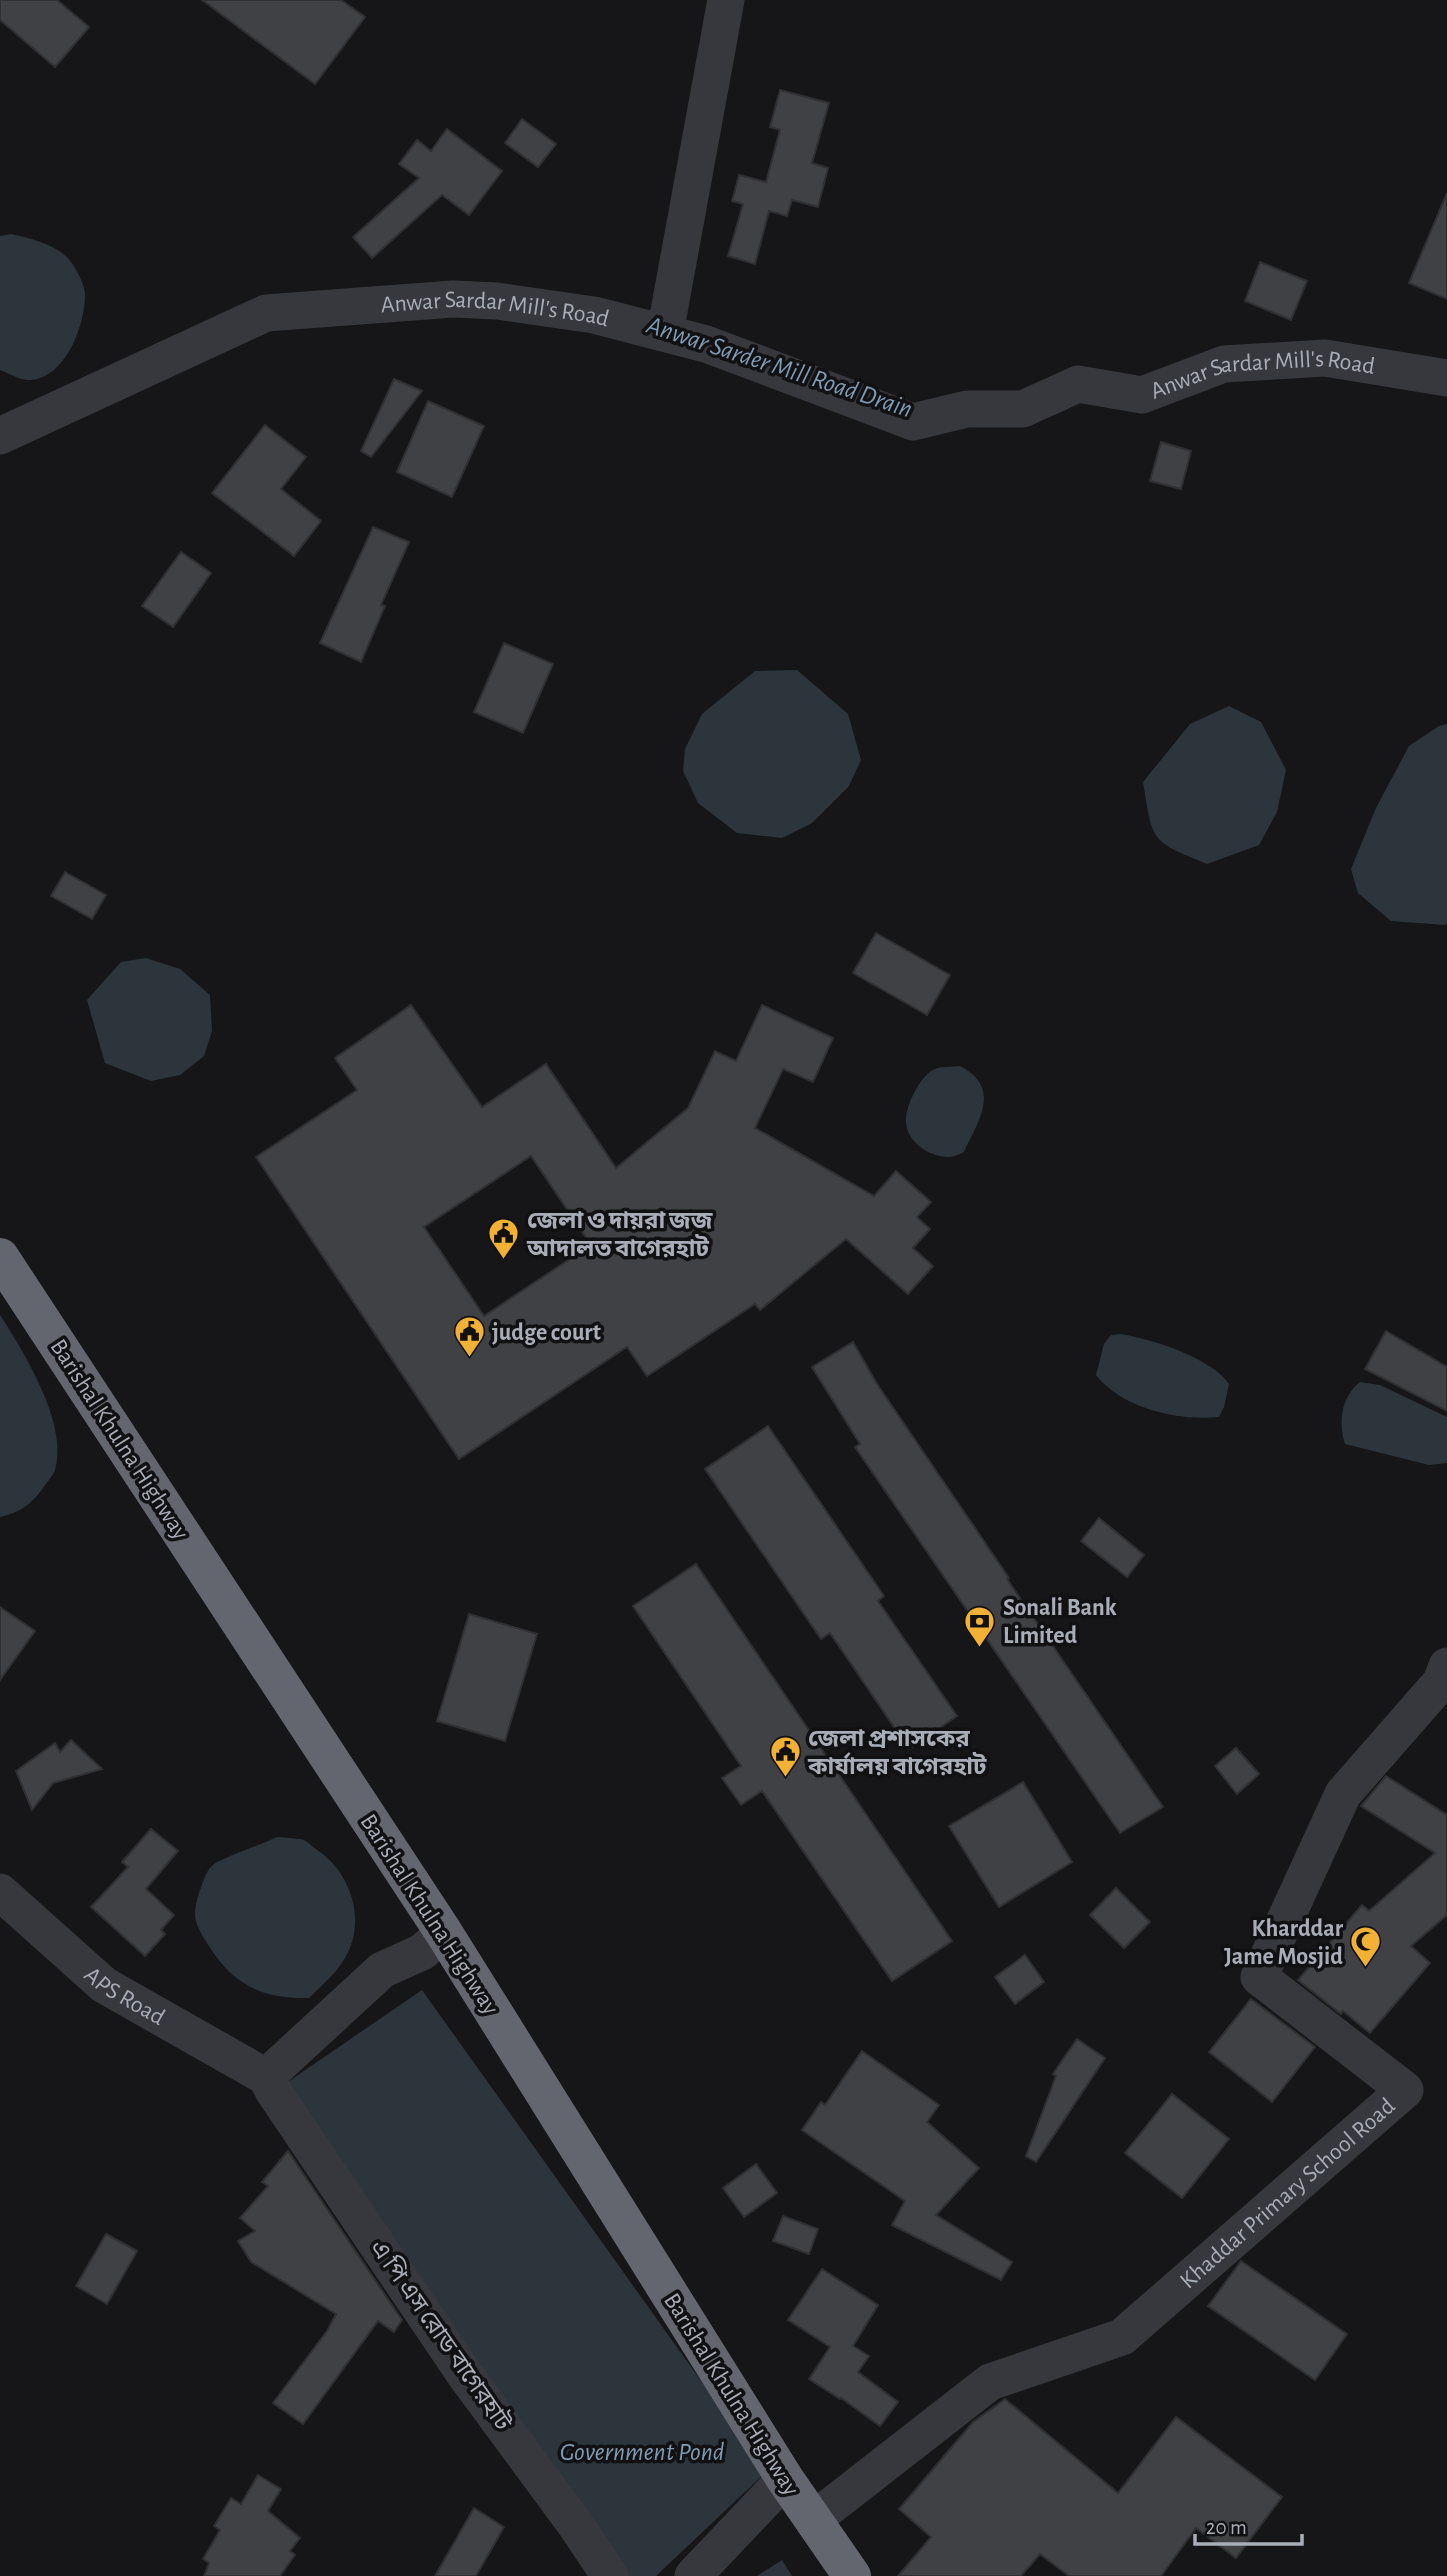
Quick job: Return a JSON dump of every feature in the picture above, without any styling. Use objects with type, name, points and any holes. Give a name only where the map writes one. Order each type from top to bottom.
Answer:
[{"type":"highway","name":"Barishal Khulna Highway","points":[[0,1256],[444,1933],[785,2479],[852,2576]]},
{"type":"street","points":[[665,333],[726,0]]},
{"type":"street","name":"Anwar Sardar Mill's Road","points":[[0,436],[266,313],[453,299],[497,301],[594,315],[665,333],[706,344],[913,422],[967,409],[1023,409],[1078,384],[1142,395],[1224,363],[1325,358],[1447,378]]},
{"type":"street","name":"Khaddar Primary School Road","points":[[813,2520],[990,2382],[1122,2337],[1405,2090],[1259,1977],[1343,1794],[1441,1682],[1447,1666]]},
{"type":"street","name":"APS Road","points":[[0,1892],[104,1985],[270,2085]]},
{"type":"street","points":[[270,2085],[382,1970],[422,1952],[444,1933]]},
{"type":"street","name":"এ পি এস রোড বাগেরহাট","points":[[270,2085],[463,2372],[610,2576]]},
{"type":"street","points":[[692,2576],[785,2479]]},
{"type":"water","points":[[11,234],[45,244],[61,252],[75,268],[85,291],[81,321],[71,348],[54,370],[31,380],[0,370],[0,236]]},
{"type":"water","points":[[797,670],[848,714],[861,760],[849,786],[812,823],[782,838],[737,833],[698,803],[683,771],[685,749],[702,714],[755,671]]},
{"type":"water","points":[[1229,706],[1261,722],[1286,770],[1277,812],[1259,845],[1207,864],[1174,850],[1157,837],[1149,817],[1143,782],[1190,724]]},
{"type":"water","points":[[1447,724],[1447,923],[1391,921],[1358,893],[1351,869],[1376,808],[1409,746],[1439,726]]},
{"type":"water","points":[[146,958],[180,969],[210,995],[212,1031],[204,1056],[180,1075],[151,1081],[105,1063],[87,1000],[121,962]]},
{"type":"water","points":[[960,1066],[980,1084],[984,1094],[983,1105],[976,1128],[964,1152],[951,1157],[941,1156],[927,1151],[915,1142],[907,1129],[906,1115],[914,1093],[928,1074],[939,1068]]},
{"type":"water","points":[[0,1315],[21,1348],[42,1390],[56,1432],[58,1452],[54,1472],[34,1499],[19,1510],[0,1517]]},
{"type":"water","points":[[1121,1334],[1180,1351],[1220,1374],[1229,1384],[1219,1417],[1186,1417],[1152,1410],[1107,1387],[1096,1375],[1104,1344],[1111,1335]]},
{"type":"water","points":[[1360,1382],[1380,1385],[1447,1417],[1447,1463],[1429,1465],[1345,1444],[1343,1410],[1349,1395]]},
{"type":"water","points":[[277,1837],[304,1840],[329,1859],[347,1884],[355,1913],[352,1944],[345,1958],[309,1998],[276,1996],[237,1979],[217,1957],[196,1919],[195,1908],[199,1893],[211,1867]]},
{"type":"water","name":"Government Pond","points":[[422,1990],[766,2472],[656,2576],[620,2576],[282,2086]]},
{"type":"water","points":[[782,2560],[792,2576],[757,2576]]},
{"type":"building","points":[[0,0],[57,0],[89,27],[55,67],[0,20]]},
{"type":"building","points":[[202,0],[341,0],[365,17],[315,84]]},
{"type":"building","points":[[780,90],[829,103],[812,163],[828,168],[818,207],[792,200],[787,216],[769,211],[755,264],[728,256],[743,204],[732,201],[739,175],[766,182],[780,130],[770,127]]},
{"type":"building","points":[[522,119],[556,144],[538,167],[505,143]]},
{"type":"building","points":[[447,129],[502,171],[469,215],[442,195],[372,258],[353,237],[419,178],[399,164],[417,140],[431,151]]},
{"type":"building","points":[[1447,193],[1447,299],[1409,283]]},
{"type":"building","points":[[1260,262],[1307,281],[1291,320],[1245,301]]},
{"type":"building","points":[[394,379],[422,391],[371,457],[361,451]]},
{"type":"building","points":[[428,401],[484,426],[452,497],[397,472]]},
{"type":"building","points":[[265,425],[306,457],[281,489],[321,521],[294,556],[212,493]]},
{"type":"building","points":[[1161,442],[1191,451],[1181,489],[1150,481]]},
{"type":"building","points":[[373,527],[409,542],[381,605],[385,606],[361,662],[320,643]]},
{"type":"building","points":[[181,552],[211,573],[173,627],[142,606]]},
{"type":"building","points":[[504,643],[553,664],[523,733],[474,712]]},
{"type":"building","points":[[65,872],[106,895],[92,919],[51,896]]},
{"type":"building","points":[[876,933],[950,975],[927,1015],[853,973]]},
{"type":"building","points":[[411,1005],[482,1107],[546,1064],[616,1168],[688,1108],[715,1051],[736,1061],[762,1005],[833,1038],[813,1082],[783,1069],[755,1128],[874,1196],[896,1171],[931,1202],[917,1217],[930,1229],[913,1248],[933,1266],[908,1294],[846,1239],[760,1310],[755,1304],[647,1376],[627,1347],[459,1459],[256,1157],[357,1090],[335,1058]],"holes":[[[531,1156],[591,1245],[484,1316],[424,1227]]]},
{"type":"building","points":[[1386,1331],[1447,1367],[1447,1411],[1365,1369]]},
{"type":"building","points":[[853,1342],[877,1384],[1009,1578],[1007,1579],[1163,1807],[1120,1833],[855,1447],[860,1444],[812,1367]]},
{"type":"building","points":[[768,1426],[884,1596],[878,1601],[957,1716],[909,1749],[830,1633],[821,1639],[705,1469]]},
{"type":"building","points":[[1099,1518],[1144,1555],[1127,1577],[1081,1541]]},
{"type":"building","points":[[696,1564],[952,1941],[892,1981],[762,1791],[741,1805],[722,1778],[741,1766],[633,1606]]},
{"type":"building","points":[[0,1607],[35,1631],[0,1680]]},
{"type":"building","points":[[469,1614],[537,1634],[505,1741],[437,1721]]},
{"type":"building","points":[[71,1740],[102,1769],[53,1783],[32,1810],[16,1771],[55,1743],[60,1752]]},
{"type":"building","points":[[1236,1748],[1259,1774],[1237,1794],[1215,1766]]},
{"type":"building","points":[[1386,1776],[1447,1815],[1447,1915],[1411,1946],[1430,1963],[1370,2033],[1298,1980],[1362,1905],[1369,1911],[1435,1853],[1361,1806]]},
{"type":"building","points":[[1023,1782],[1072,1862],[999,1907],[949,1826]]},
{"type":"building","points":[[151,1829],[178,1851],[146,1889],[174,1915],[161,1930],[165,1934],[145,1956],[91,1907],[128,1867],[122,1862]]},
{"type":"building","points":[[1116,1888],[1150,1922],[1124,1948],[1090,1915]]},
{"type":"building","points":[[1025,1955],[1044,1982],[1015,2004],[995,1977]]},
{"type":"building","points":[[1251,1999],[1315,2047],[1272,2102],[1209,2052]]},
{"type":"building","points":[[1077,2039],[1105,2058],[1036,2162],[1026,2156],[1056,2076],[1053,2074]]},
{"type":"building","points":[[862,2051],[939,2105],[927,2122],[979,2168],[936,2215],[1012,2262],[1001,2280],[892,2225],[905,2201],[802,2130],[821,2102],[825,2105]]},
{"type":"building","points":[[1172,2094],[1229,2139],[1182,2198],[1125,2153]]},
{"type":"building","points":[[288,2151],[402,2320],[394,2332],[378,2321],[303,2424],[273,2403],[327,2331],[336,2314],[251,2262],[238,2241],[255,2231],[240,2218],[268,2186],[262,2182]]},
{"type":"building","points":[[756,2164],[777,2193],[744,2217],[723,2188]]},
{"type":"building","points":[[783,2216],[818,2229],[809,2254],[773,2241]]},
{"type":"building","points":[[106,2234],[137,2251],[107,2304],[76,2286]]},
{"type":"building","points":[[1241,2261],[1347,2334],[1315,2380],[1208,2306]]},
{"type":"building","points":[[822,2269],[878,2305],[853,2346],[869,2356],[858,2372],[898,2402],[880,2426],[809,2379],[830,2347],[788,2320]]},
{"type":"building","points":[[1005,2399],[1118,2493],[1176,2417],[1282,2497],[1236,2558],[1196,2528],[1161,2576],[1069,2576],[1040,2554],[1021,2576],[898,2576],[931,2537],[899,2509],[973,2422]]},
{"type":"building","points":[[258,2475],[281,2489],[268,2511],[300,2538],[290,2551],[295,2555],[280,2576],[204,2576],[209,2563],[203,2559],[220,2530],[214,2526],[231,2498],[241,2504]]},
{"type":"building","points":[[474,2508],[504,2527],[476,2576],[435,2576]]},
{"type":"place","name":"জেলা ও দায়রা জজ আদালত বাগেরহাট","points":[[504,1261]]},
{"type":"place","name":"judge court","points":[[469,1359]]},
{"type":"place","name":"Sonali Bank Limited","points":[[980,1648]]},
{"type":"place","name":"জেলা প্রশাসকের কার্যালয় বাগেরহাট","points":[[785,1779]]},
{"type":"place","name":"Kharddar Jame Mosjid","points":[[1366,1969]]},
{"type":"water label","name":"Anwar Sarder Mill Road Drain","points":[[780,366]]}]
